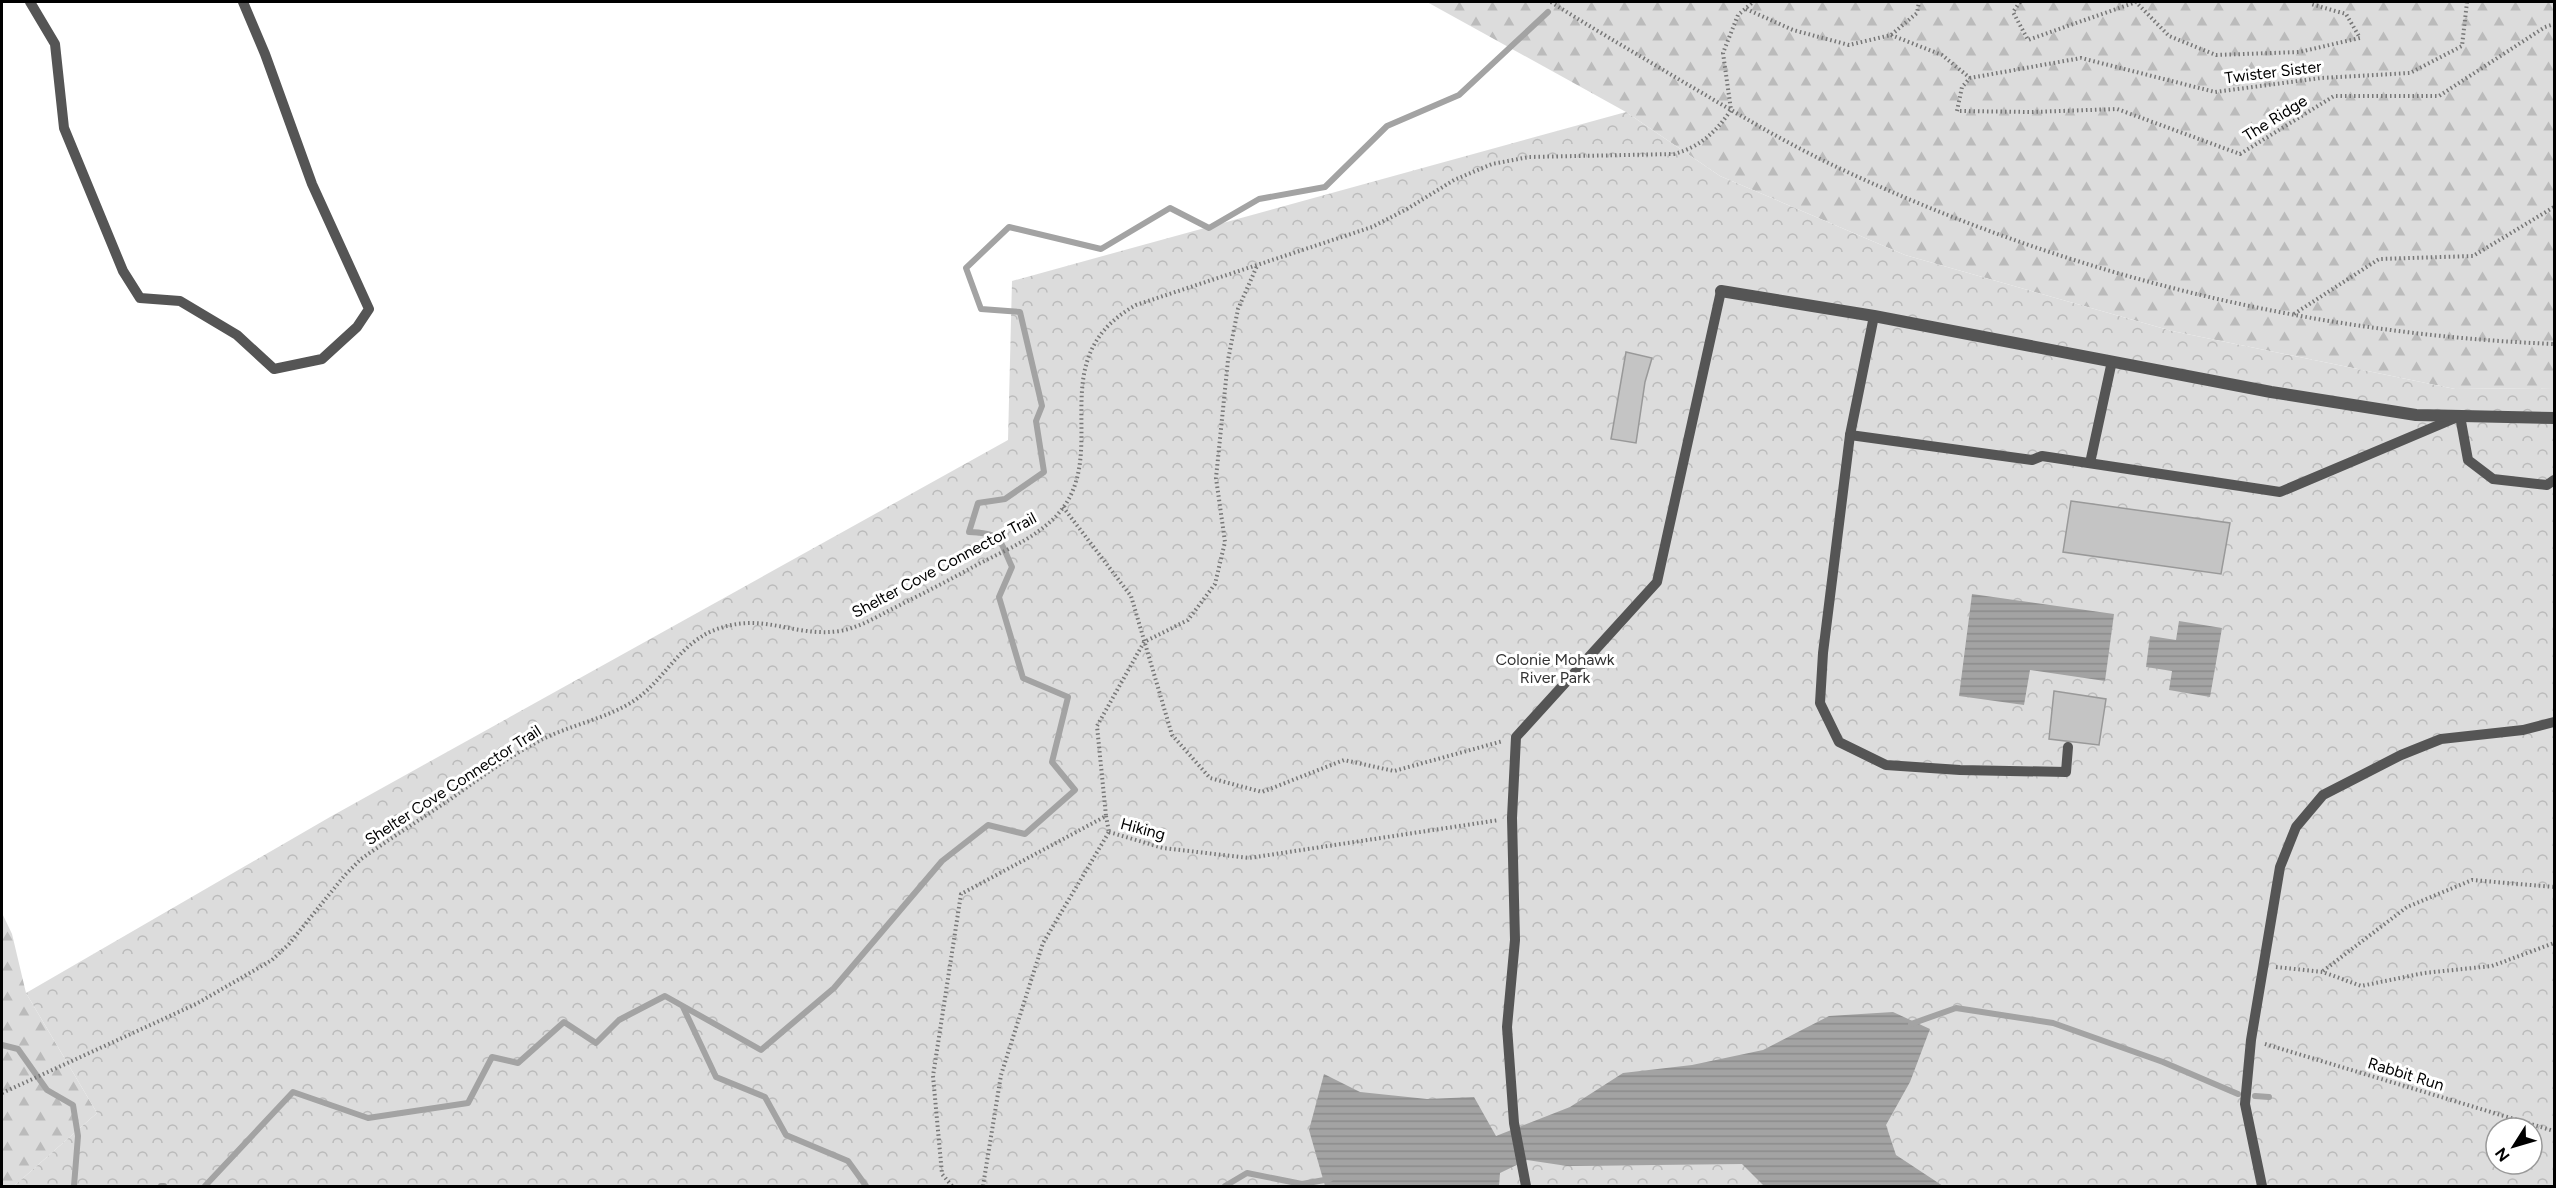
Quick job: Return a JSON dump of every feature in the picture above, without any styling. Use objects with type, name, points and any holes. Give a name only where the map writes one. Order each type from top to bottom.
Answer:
[{"type":"street","points":[[1721,291],[1874,316],[2271,392],[2416,415],[2554,418]]},
{"type":"lane","points":[[30,2],[55,44],[64,128],[123,271],[140,298],[180,301],[237,335],[274,369],[322,358],[357,327],[369,309],[312,184],[265,54],[243,2]]},
{"type":"lane","points":[[1526,1186],[1514,1123],[1507,1027],[1515,940],[1512,818],[1516,737],[1657,582],[1721,291]]},
{"type":"lane","points":[[1874,316],[1850,435],[1823,653],[1820,703],[1839,742],[1886,765],[1960,770],[2066,772],[2068,747]]},
{"type":"lane","points":[[2090,463],[2112,361]]},
{"type":"lane","points":[[1850,435],[2032,460],[2042,456],[2280,492],[2460,416],[2468,460],[2493,479],[2547,485],[2554,480]]},
{"type":"lane","points":[[2262,1186],[2246,1104],[2251,1040],[2280,867],[2296,827],[2323,795],[2366,771],[2440,740],[2523,730],[2554,722]]},
{"type":"path","points":[[1551,2],[1731,110],[1841,169],[1928,206],[2046,251],[2169,288],[2293,315],[2424,335],[2554,344]]},
{"type":"path","points":[[1731,110],[1723,53],[1738,15],[1753,2]]},
{"type":"path","points":[[1746,9],[1793,30],[1850,45],[1891,35],[1917,13],[1919,2]]},
{"type":"path","name":"Twister Sister","points":[[2020,2],[2013,12],[2028,40],[2136,2],[2169,36],[2216,55],[2299,52],[2360,38],[2346,14],[2311,4],[2312,2]]},
{"type":"path","name":"Twister Sister","points":[[1970,78],[2081,58],[2215,92],[2321,78],[2410,73],[2462,46],[2467,2]]},
{"type":"path","name":"The Ridge","points":[[1970,78],[1962,87],[1957,111],[2032,112],[2117,109],[2240,154],[2334,96],[2439,96],[2545,27],[2554,24]]},
{"type":"path","points":[[1891,35],[1941,55],[1970,78]]},
{"type":"path","name":"Shelter Cove Connector Trail","points":[[2,1093],[196,1004],[272,960],[289,944],[345,875],[361,859],[525,749],[560,731],[634,700],[655,683],[677,655],[710,632],[733,624],[753,622],[771,623],[807,631],[849,629],[1019,543],[1045,527],[1064,507],[1080,472],[1082,379],[1088,354],[1110,322],[1136,305],[1372,227],[1454,180],[1492,164],[1529,157],[1653,156],[1690,150],[1713,134],[1731,110]]},
{"type":"path","points":[[2293,315],[2379,259],[2473,256],[2554,207]]},
{"type":"path","points":[[1109,832],[1096,726],[1144,642],[1188,620],[1215,584],[1224,542],[1216,478],[1228,360],[1238,309],[1257,266]]},
{"type":"path","points":[[1064,507],[1131,596],[1172,735],[1210,778],[1262,792],[1344,760],[1394,771],[1516,737]]},
{"type":"path","points":[[952,1186],[942,1174],[933,1076],[961,894],[1106,816]]},
{"type":"path","name":"Hiking","points":[[983,1186],[1001,1075],[1042,943],[1109,832],[1163,848],[1249,858],[1512,818]]},
{"type":"path","points":[[2323,972],[2407,907],[2472,880],[2554,887]]},
{"type":"path","points":[[2264,966],[2323,972],[2361,986],[2424,973],[2492,966],[2554,943]]},
{"type":"path","name":"Rabbit Run","points":[[2251,1040],[2554,1131]]},
{"type":"green space","points":[[1427,2],[2554,2],[2554,388],[2455,389],[2172,331],[1905,255],[1720,176],[1626,112]]},
{"type":"green space","name":"Colonie Mohawk River Park","points":[[1626,112],[1720,176],[1905,255],[2172,331],[2455,389],[2554,388],[2554,1186],[14,1186],[97,1113],[26,993],[330,817],[1008,440],[1012,281]]},
{"type":"green space","points":[[2,913],[12,934],[26,993],[97,1113],[14,1186],[2,1186]]},
{"type":"shaded area","points":[[1972,594],[2114,614],[2105,681],[2030,670],[2024,705],[1959,696]]},
{"type":"shaded area","points":[[2179,621],[2222,628],[2210,697],[2169,690],[2172,671],[2146,667],[2150,636],[2176,640]]},
{"type":"shaded area","points":[[1893,1012],[1930,1029],[1910,1082],[1886,1125],[1896,1155],[1943,1186],[1764,1186],[1742,1164],[1567,1166],[1527,1160],[1500,1173],[1499,1186],[1325,1186],[1309,1130],[1324,1074],[1360,1092],[1427,1099],[1474,1097],[1496,1136],[1570,1107],[1623,1073],[1692,1065],[1763,1050],[1829,1016]]},
{"type":"building","points":[[1626,352],[1652,358],[1645,382],[1636,443],[1611,439]]},
{"type":"building","points":[[2071,501],[2230,523],[2221,574],[2063,552]]},
{"type":"building","points":[[2054,691],[2106,699],[2099,745],[2049,739]]},
{"type":"waterway","points":[[205,1186],[293,1092],[368,1118],[468,1103],[492,1057],[518,1063],[564,1022],[596,1043],[619,1020],[665,996],[761,1050],[834,988],[942,861],[988,825],[1025,834],[1075,790],[1052,762],[1068,697],[1023,678],[999,597],[1012,567],[998,539],[988,534],[969,532],[978,503],[1005,499],[1044,472],[1036,421],[1042,406],[1020,312],[981,309],[966,268],[1009,227],[1101,249],[1170,208],[1209,228],[1259,199],[1325,187],[1387,126],[1459,95],[1548,12]]},
{"type":"waterway","points":[[683,1007],[716,1077],[765,1097],[786,1135],[848,1161],[866,1186]]},
{"type":"waterway","points":[[1911,1024],[1956,1008],[2053,1023],[2163,1062],[2238,1094]]},
{"type":"waterway","points":[[2,1045],[18,1049],[47,1090],[73,1105],[78,1136],[74,1186]]},
{"type":"waterway","points":[[2255,1096],[2269,1097]]},
{"type":"waterway","points":[[1225,1186],[1247,1173],[1302,1184],[1330,1179]]}]
